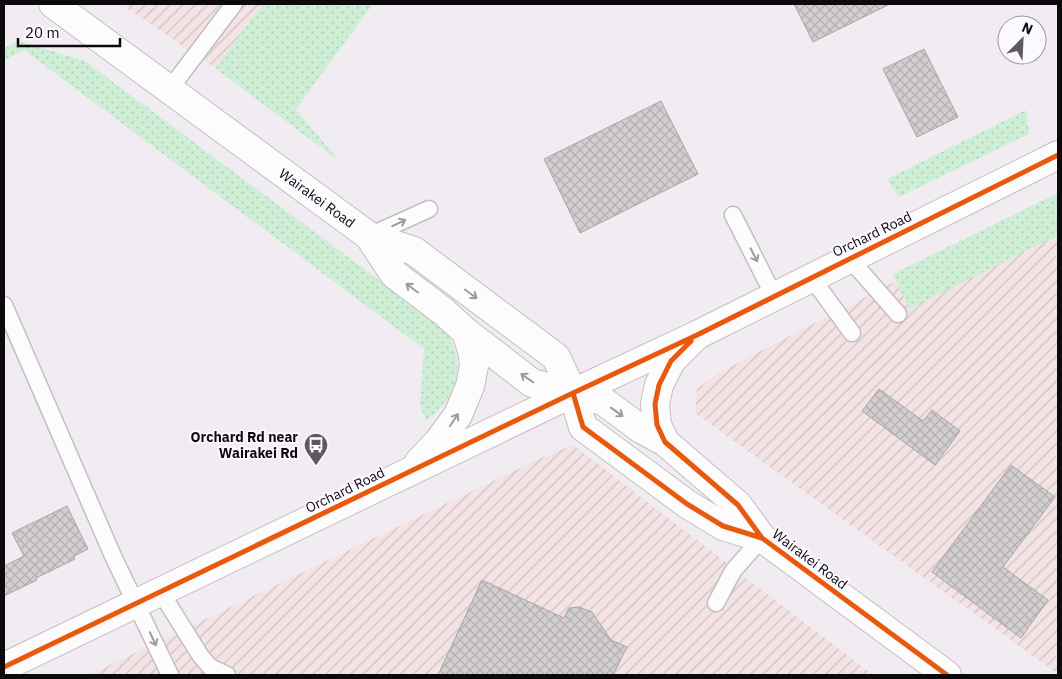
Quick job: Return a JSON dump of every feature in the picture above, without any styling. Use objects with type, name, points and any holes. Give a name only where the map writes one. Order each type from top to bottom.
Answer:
[{"type":"street","name":"Wairakei Road","points":[[53,4],[369,236],[414,251],[556,357],[573,393],[583,427],[687,504],[723,526],[762,538],[947,675]]},
{"type":"street","name":"Orchard Road","points":[[4,667],[697,335],[1058,155]]},
{"type":"street","points":[[369,236],[394,274],[532,383],[603,401],[641,429],[665,442]]},
{"type":"street","points":[[412,470],[438,442],[458,415],[470,386],[474,366],[472,350],[466,332]]},
{"type":"street","name":"Orchard Road","points":[[697,335],[671,361],[659,385],[655,404],[657,425],[665,442],[738,505],[762,538]]},
{"type":"lane","points":[[169,90],[234,4]]},
{"type":"lane","points":[[369,236],[428,209]]},
{"type":"lane","points":[[733,215],[774,296]]},
{"type":"lane","points":[[849,258],[898,314]]},
{"type":"lane","points":[[811,277],[852,332]]},
{"type":"lane","points":[[4,305],[113,556],[170,675]]},
{"type":"lane","points":[[716,603],[733,571],[762,538]]},
{"type":"lane","points":[[160,591],[210,667],[227,675]]},
{"type":"shaded area","points":[[121,4],[263,4],[215,68]]},
{"type":"shaded area","points":[[1058,198],[1058,674],[695,413],[697,389],[718,373]]},
{"type":"shaded area","points":[[573,445],[873,675],[89,675],[541,458]]},
{"type":"green space","points":[[263,4],[373,4],[296,109],[339,161],[215,68]]},
{"type":"green space","points":[[18,41],[85,61],[434,321],[448,335],[457,359],[455,382],[445,403],[426,420],[420,407],[424,349],[24,50],[4,60],[4,49]]},
{"type":"green space","points":[[1026,110],[1029,134],[899,197],[887,179]]},
{"type":"green space","points":[[1058,193],[1058,235],[909,309],[893,274]]},
{"type":"building","points":[[794,4],[890,4],[813,42]]},
{"type":"building","points":[[924,49],[958,117],[917,137],[883,69]]},
{"type":"building","points":[[661,101],[698,174],[580,233],[544,159]]},
{"type":"building","points":[[879,389],[923,421],[932,410],[960,431],[935,465],[862,411]]},
{"type":"building","points":[[1011,465],[1055,497],[1003,567],[1048,600],[1021,638],[932,572]]},
{"type":"building","points":[[67,506],[88,549],[74,556],[75,559],[4,596],[4,566],[24,556],[12,533]]},
{"type":"building","points":[[482,580],[564,618],[569,608],[579,607],[592,612],[611,640],[627,647],[613,675],[438,675]]},
{"type":"cycle path","points":[[4,667],[697,335],[1058,155]]},
{"type":"cycle path","points":[[691,341],[671,361],[659,385],[655,404],[657,425],[665,442],[738,505],[762,538]]},
{"type":"cycle path","points":[[573,393],[583,427],[687,504],[723,526],[762,538],[947,675]]},
{"type":"place","name":"Orchard Rd near Wairakei Rd","points":[[316,466]]}]
